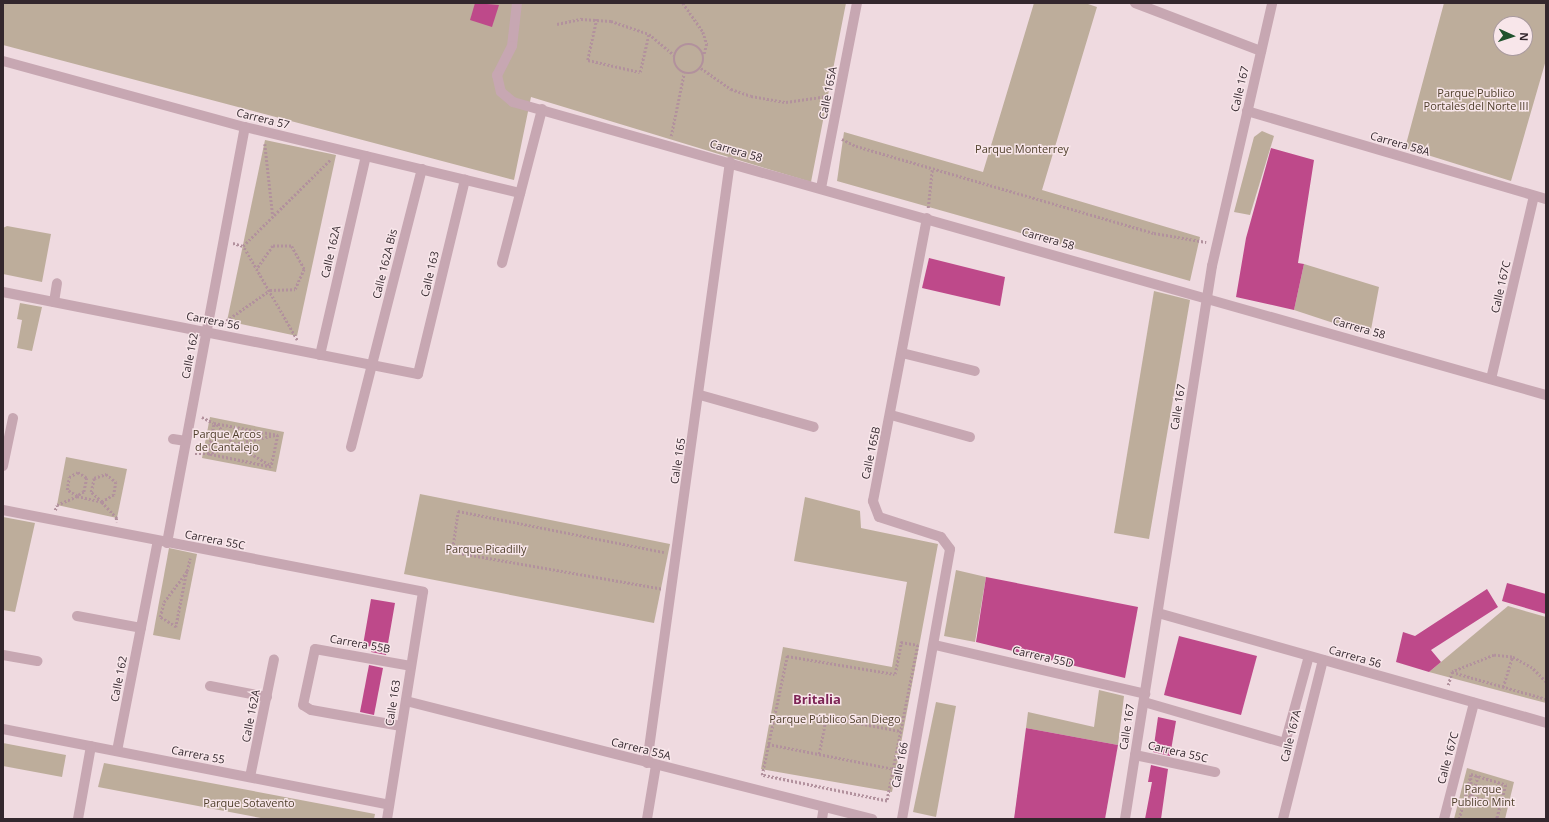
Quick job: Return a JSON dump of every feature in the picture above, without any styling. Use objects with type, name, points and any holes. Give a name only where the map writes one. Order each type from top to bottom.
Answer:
[{"type":"street","name":"Carrera 58","points":[[517,3],[512,46],[497,75],[501,92],[513,102],[1207,297],[1546,395]]},
{"type":"street","name":"Calle 165A","points":[[822,188],[857,3]]},
{"type":"street","points":[[1135,3],[1261,51]]},
{"type":"street","name":"Calle 167","points":[[1125,819],[1207,297],[1247,110],[1272,3]]},
{"type":"street","name":"Carrera 57","points":[[3,61],[245,127],[520,193]]},
{"type":"street","points":[[502,263],[542,109]]},
{"type":"street","name":"Carrera 58A","points":[[1247,110],[1546,199]]},
{"type":"street","name":"Calle 162","points":[[117,751],[141,628],[186,442],[245,127]]},
{"type":"street","name":"Calle 162A","points":[[320,354],[366,156]]},
{"type":"street","name":"Calle 165","points":[[647,819],[652,764],[730,162]]},
{"type":"street","name":"Calle 162A Bis","points":[[351,447],[422,169]]},
{"type":"street","name":"Calle 163","points":[[418,374],[465,180]]},
{"type":"street","name":"Calle 167C","points":[[1491,379],[1533,200]]},
{"type":"street","name":"Calle 165B","points":[[927,218],[874,508],[879,517],[940,537],[950,549],[935,645]]},
{"type":"street","points":[[54,302],[57,283]]},
{"type":"street","name":"Carrera 56","points":[[3,292],[418,374]]},
{"type":"street","points":[[902,353],[975,371]]},
{"type":"street","points":[[700,395],[814,427]]},
{"type":"street","points":[[891,415],[970,437]]},
{"type":"street","points":[[3,466],[13,418]]},
{"type":"street","points":[[173,439],[186,442]]},
{"type":"street","name":"Carrera 55C","points":[[3,510],[423,592]]},
{"type":"street","name":"Calle 163","points":[[387,819],[423,592]]},
{"type":"street","name":"Carrera 56","points":[[1158,613],[1546,723]]},
{"type":"street","points":[[77,616],[141,628]]},
{"type":"street","name":"Carrera 55D","points":[[935,645],[1144,698],[1286,743],[1309,656]]},
{"type":"street","name":"Calle 166","points":[[902,819],[935,645]]},
{"type":"street","name":"Carrera 55B","points":[[401,726],[311,710],[303,705],[315,649],[411,666]]},
{"type":"street","points":[[3,655],[37,661]]},
{"type":"street","name":"Calle 162A","points":[[250,777],[274,659]]},
{"type":"street","name":"Calle 167A","points":[[1283,819],[1323,660]]},
{"type":"street","points":[[210,686],[267,697]]},
{"type":"street","name":"Carrera 55A","points":[[406,701],[872,819]]},
{"type":"street","name":"Calle 167C","points":[[1444,819],[1474,703]]},
{"type":"street","name":"Carrera 55","points":[[3,729],[389,804]]},
{"type":"street","points":[[78,819],[91,746]]},
{"type":"street","name":"Carrera 55C","points":[[1135,755],[1215,772]]},
{"type":"street","points":[[822,819],[824,807]]},
{"type":"path","points":[[557,24],[597,19],[649,34],[674,55],[677,69],[684,74],[696,72],[701,68],[707,44],[703,32],[683,3]]},
{"type":"path","points":[[597,19],[588,60],[640,72],[649,34]]},
{"type":"path","points":[[674,55],[682,44],[689,43],[696,45],[704,55]]},
{"type":"path","points":[[701,68],[731,89],[751,96],[786,102],[840,93]]},
{"type":"path","points":[[669,145],[684,74]]},
{"type":"path","points":[[840,135],[849,144],[932,169],[1154,233],[1206,242]]},
{"type":"path","points":[[265,140],[273,217]]},
{"type":"path","points":[[295,350],[297,336],[243,246],[336,155],[337,149]]},
{"type":"path","points":[[927,218],[932,169]]},
{"type":"path","points":[[227,321],[270,290],[295,289],[304,269],[291,246],[273,246],[257,270]]},
{"type":"path","points":[[214,423],[278,435]]},
{"type":"path","points":[[214,423],[234,444],[271,466]]},
{"type":"path","points":[[208,454],[214,423]]},
{"type":"path","points":[[208,454],[234,444],[278,435]]},
{"type":"path","points":[[271,466],[278,435]]},
{"type":"path","points":[[208,454],[271,466]]},
{"type":"path","points":[[56,505],[77,496],[84,492],[87,478],[78,472],[69,477],[67,490],[77,496],[102,502],[114,495],[116,482],[106,474],[94,478],[91,492],[102,502],[117,518]]},
{"type":"path","points":[[660,580],[658,588],[452,552],[458,511],[664,550],[663,558]]},
{"type":"path","points":[[187,571],[164,602],[160,617],[176,627],[192,548]]},
{"type":"path","points":[[901,642],[918,645],[887,801],[762,775],[768,744],[787,656],[895,674],[901,642]]},
{"type":"path","points":[[1546,682],[1532,668],[1512,657],[1494,655],[1452,672],[1546,699]]},
{"type":"path","points":[[1503,687],[1512,657]]},
{"type":"path","points":[[819,754],[826,717],[901,731]]},
{"type":"path","points":[[768,744],[894,768]]},
{"type":"path","points":[[1471,774],[1506,785],[1497,819]]},
{"type":"path","points":[[1459,819],[1471,774]]},
{"type":"path","points":[[1471,774],[1472,796]]},
{"type":"path","points":[[1472,796],[1478,776]]},
{"type":"path","points":[[1465,794],[1501,805]]},
{"type":"green space","points":[[3,3],[846,3],[811,182],[531,97],[514,180],[3,45]]},
{"type":"green space","name":"Parque Monterrey","points":[[1034,3],[1085,3],[1097,7],[1042,190],[1200,237],[1190,281],[837,181],[844,132],[983,172]]},
{"type":"green space","name":"Parque Publico Portales del Norte III","points":[[1444,3],[1546,3],[1546,60],[1511,181],[1405,148]]},
{"type":"green space","points":[[1262,131],[1274,136],[1250,215],[1234,212],[1254,137]]},
{"type":"green space","points":[[265,140],[336,155],[297,336],[227,321]]},
{"type":"green space","points":[[7,226],[51,234],[42,282],[3,274],[3,228]]},
{"type":"green space","points":[[1304,264],[1379,287],[1370,335],[1294,310]]},
{"type":"green space","points":[[1154,291],[1190,300],[1149,539],[1114,533]]},
{"type":"green space","points":[[20,303],[42,307],[32,351],[17,348],[22,320],[17,319]]},
{"type":"green space","name":"Parque Arcos de Cantalejo","points":[[210,417],[284,432],[276,472],[202,458]]},
{"type":"green space","points":[[66,457],[127,469],[117,518],[57,505]]},
{"type":"green space","name":"Parque Picadilly","points":[[420,494],[670,544],[654,623],[404,574]]},
{"type":"green space","name":"Parque Público San Diego","points":[[805,497],[860,511],[861,528],[938,544],[892,792],[761,769],[783,647],[892,667],[907,582],[794,561]]},
{"type":"green space","points":[[3,517],[35,523],[15,612],[3,610]]},
{"type":"green space","points":[[169,548],[197,554],[180,640],[153,635]]},
{"type":"green space","points":[[956,570],[986,577],[975,642],[944,636]]},
{"type":"green space","points":[[1508,606],[1546,617],[1546,703],[1429,672]]},
{"type":"green space","points":[[1099,690],[1124,696],[1118,745],[1026,728],[1028,712],[1094,727]]},
{"type":"green space","points":[[936,702],[956,706],[936,817],[913,812]]},
{"type":"green space","points":[[3,743],[66,755],[62,777],[3,766]]},
{"type":"green space","name":"Parque Sotavento","points":[[104,763],[375,814],[374,819],[266,819],[98,787]]},
{"type":"green space","name":"Parque Publico Mint","points":[[1467,768],[1514,782],[1505,819],[1454,819]]},
{"type":"building","points":[[475,3],[499,5],[492,27],[470,20]]},
{"type":"building","points":[[1271,148],[1314,160],[1298,263],[1304,264],[1294,310],[1236,297],[1246,238]]},
{"type":"building","points":[[929,258],[1005,277],[1000,306],[922,288]]},
{"type":"building","points":[[986,577],[1138,607],[1125,678],[976,642]]},
{"type":"building","points":[[1507,583],[1546,594],[1546,614],[1502,601]]},
{"type":"building","points":[[1487,589],[1498,607],[1431,650],[1441,662],[1429,672],[1396,662],[1403,632],[1415,636]]},
{"type":"building","points":[[371,599],[395,603],[386,655],[371,652],[372,647],[363,645]]},
{"type":"building","points":[[1179,636],[1257,656],[1241,715],[1164,695]]},
{"type":"building","points":[[369,665],[383,668],[374,715],[360,712]]},
{"type":"building","points":[[1158,717],[1176,721],[1170,756],[1153,752]]},
{"type":"building","points":[[1026,728],[1118,745],[1105,819],[1014,819]]},
{"type":"building","points":[[1151,765],[1168,769],[1161,819],[1145,819],[1152,782],[1148,782]]},
{"type":"district","name":"Britalia","points":[[817,699]]}]
